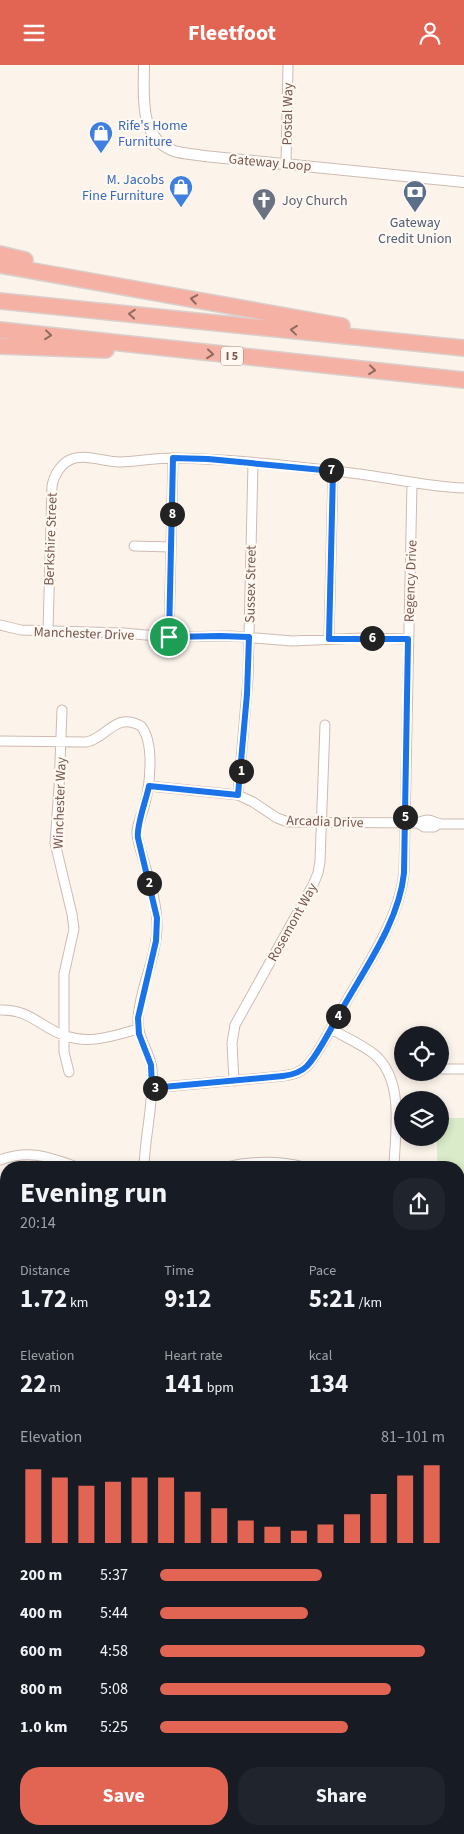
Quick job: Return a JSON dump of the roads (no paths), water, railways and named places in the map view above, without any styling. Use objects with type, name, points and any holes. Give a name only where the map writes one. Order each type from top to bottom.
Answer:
[{"type":"highway","points":[[0,254],[96,281]]},
{"type":"highway","points":[[0,265],[343,326],[396,341]]},
{"type":"highway","points":[[0,301],[464,348]]},
{"type":"highway","name":"I 5","points":[[0,330],[464,380]]},
{"type":"highway","points":[[0,346],[135,352],[164,349]]},
{"type":"street","name":"Gateway Loop","points":[[144,65],[144,112],[146,123],[165,146],[174,151],[204,156],[464,182]]},
{"type":"street","name":"Postal Way","points":[[286,163],[288,65]]},
{"type":"street","name":"Berkshire Street","points":[[48,631],[51,491],[58,471],[68,461],[81,457],[119,462],[173,458],[253,463],[464,488]]},
{"type":"street","points":[[169,637],[173,458]]},
{"type":"street","name":"Sussex Street","points":[[238,795],[247,694],[253,463]]},
{"type":"street","points":[[329,639],[333,471]]},
{"type":"street","name":"Regency Drive","points":[[152,1088],[283,1076],[300,1072],[311,1061],[391,922],[404,873],[412,483]]},
{"type":"street","points":[[134,546],[171,547]]},
{"type":"street","name":"Manchester Drive","points":[[0,625],[14,630],[124,633],[169,637],[220,636],[292,641],[408,639]]},
{"type":"street","name":"Winchester Way","points":[[62,710],[60,788],[55,843],[74,929],[65,969],[64,1056],[68,1072]]},
{"type":"street","points":[[0,741],[61,743],[91,741],[121,722],[143,722],[149,741],[149,786],[137,835],[155,908],[157,929],[154,952],[140,1009],[138,1029],[151,1065],[151,1113],[145,1144],[144,1161]]},
{"type":"street","name":"Rosemont Way","points":[[234,1081],[232,1043],[235,1025],[316,880],[320,861],[325,725]]},
{"type":"street","name":"Arcadia Drive","points":[[149,786],[238,795],[284,821],[418,823],[424,820],[434,820],[439,824],[464,824]]},
{"type":"street","points":[[0,1010],[20,1011],[64,1035],[85,1040],[98,1040],[138,1029]]},
{"type":"street","points":[[330,1029],[373,1053],[390,1075],[395,1096],[394,1161]]},
{"type":"street","points":[[449,1069],[464,1069]]},
{"type":"street","points":[[0,1160],[17,1155],[38,1155],[62,1161]]},
{"type":"place","name":"Rife's Home Furniture","points":[[101,154]]},
{"type":"place","name":"M. Jacobs Fine Furniture","points":[[181,208]]},
{"type":"place","name":"Gateway Credit Union","points":[[415,213]]},
{"type":"place","name":"Joy Church","points":[[264,221]]}]
